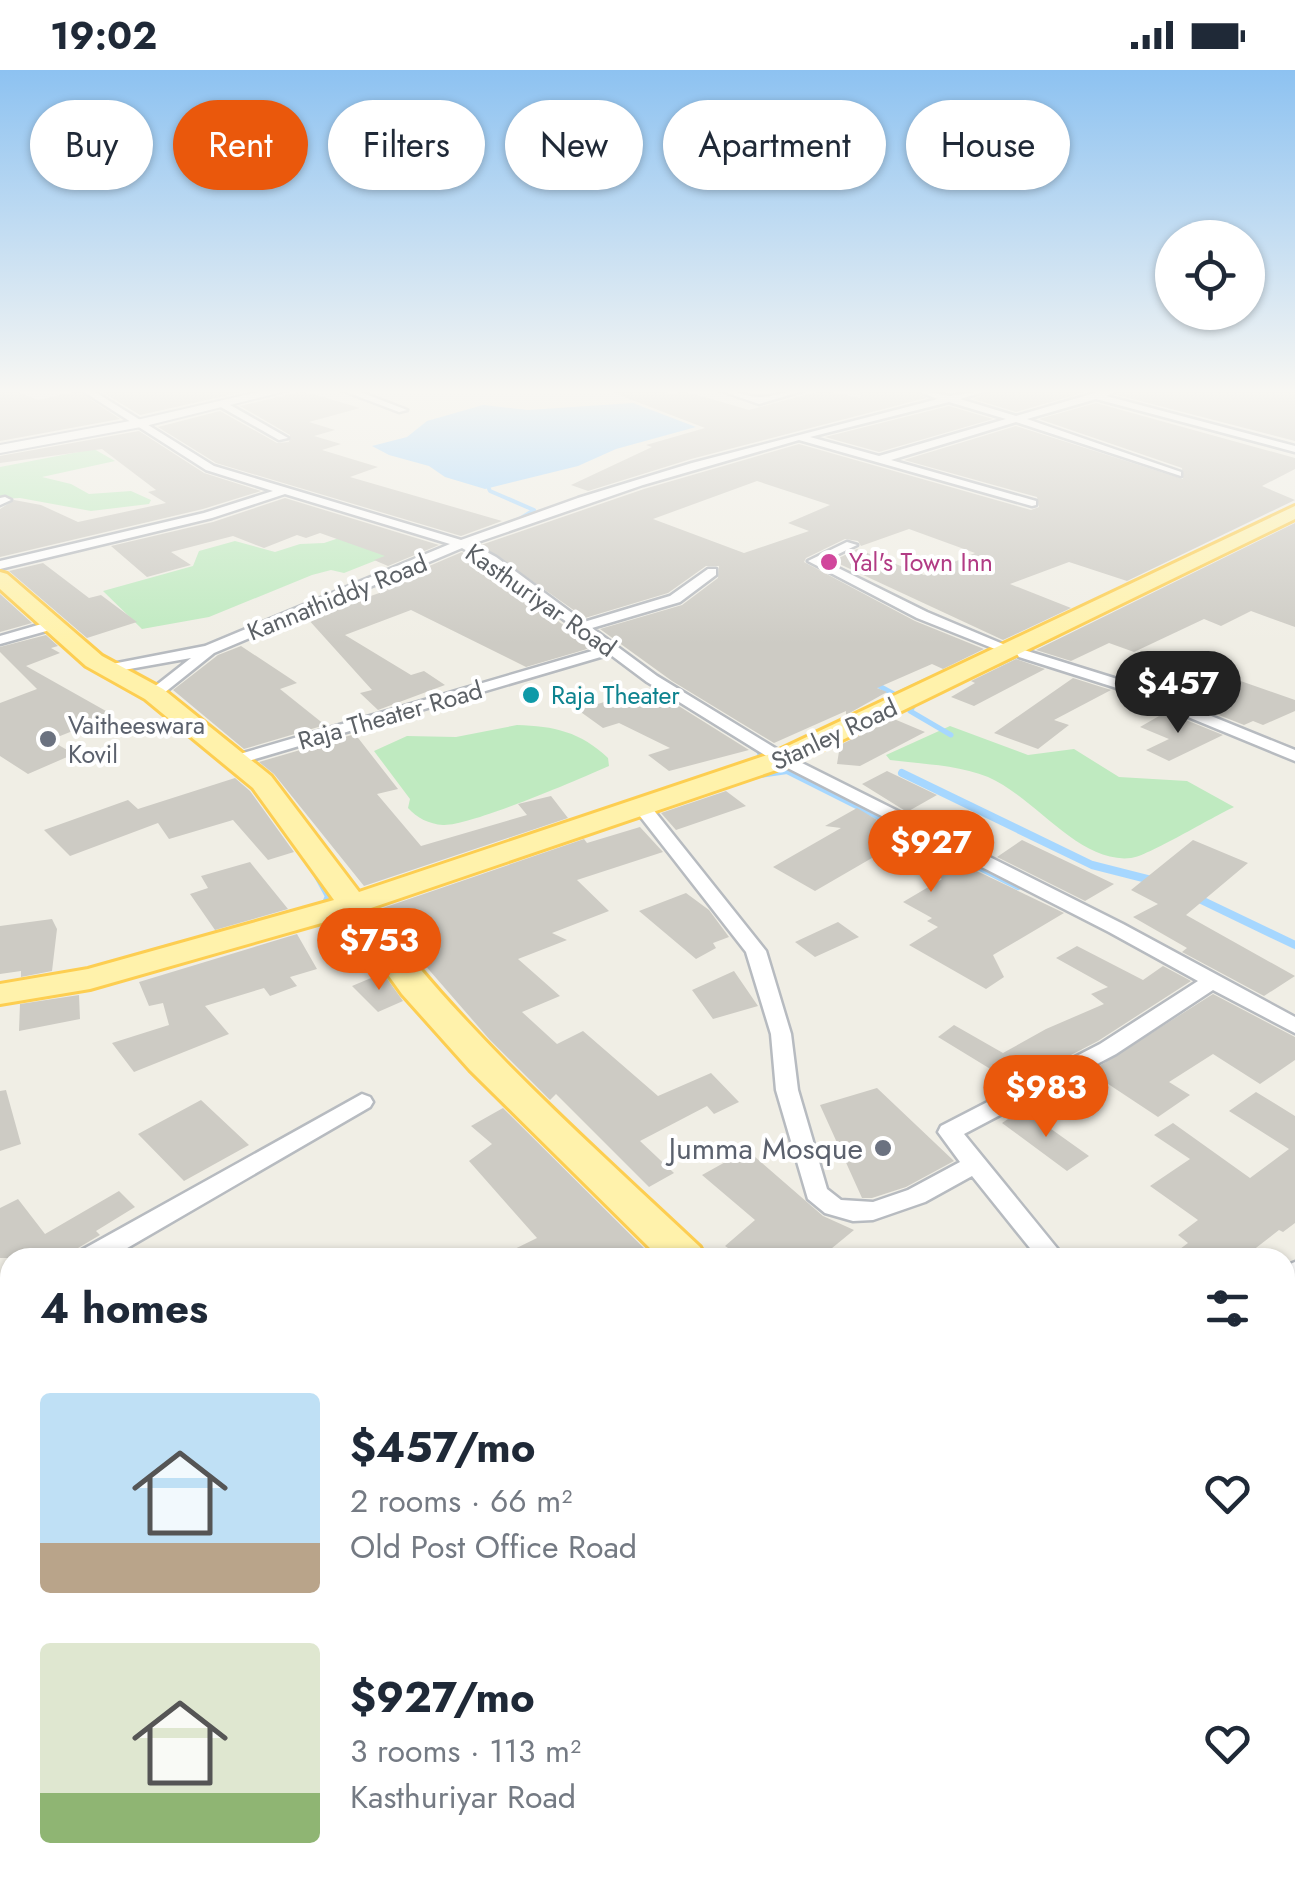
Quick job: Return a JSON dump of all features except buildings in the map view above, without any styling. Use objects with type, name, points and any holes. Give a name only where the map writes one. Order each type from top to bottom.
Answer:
[{"type":"main road","name":"Stanley Road","points":[[0,994],[90,980],[352,904],[782,759],[1016,652],[1295,512]]},
{"type":"main road","points":[[0,578],[47,627],[107,669],[154,694],[262,782],[404,975],[482,1062],[676,1248]]},
{"type":"street","name":"Kasthuriyar Road","points":[[234,475],[465,544],[706,715],[782,759],[1295,1026]]},
{"type":"street","name":"Kannathiddy Road","points":[[209,650],[465,544],[574,503],[668,475]]},
{"type":"street","points":[[934,475],[1032,503]]},
{"type":"street","points":[[0,565],[208,516],[286,490]]},
{"type":"street","points":[[851,544],[814,560],[922,615],[1016,652],[1125,686],[1295,756]]},
{"type":"street","points":[[580,627],[675,599],[712,572]]},
{"type":"street","points":[[0,640],[47,627]]},
{"type":"street","points":[[107,669],[209,650]]},
{"type":"street","points":[[154,694],[209,650]]},
{"type":"street","name":"Raja Theater Road","points":[[239,760],[599,652]]},
{"type":"street","points":[[642,808],[756,951],[781,1034],[786,1090],[816,1193],[827,1206],[849,1214],[881,1211],[975,1164]]},
{"type":"street","points":[[1045,1248],[949,1132],[1108,1049],[1212,981]]},
{"type":"street","points":[[106,1248],[362,1102]]},
{"type":"green space","points":[[0,475],[52,475],[42,477],[71,484],[89,494],[131,491],[151,500],[149,504],[91,511],[20,498],[0,499]]},
{"type":"green space","points":[[360,531],[392,554],[344,573],[331,570],[312,575],[209,617],[142,629],[103,591],[193,566],[199,551],[235,541],[275,552],[300,544],[324,543]]},
{"type":"green space","points":[[517,725],[577,736],[608,758],[609,766],[499,811],[443,825],[424,820],[408,808],[410,799],[374,751],[407,736],[456,737]]},
{"type":"green space","points":[[950,726],[1028,755],[1074,749],[1119,777],[1187,781],[1234,807],[1139,856],[1112,857],[1076,841],[988,777],[952,767],[890,760],[886,755]]},
{"type":"water","points":[[442,475],[542,475],[485,489]]},
{"type":"waterway","points":[[486,482],[490,491],[534,510],[518,520]]},
{"type":"waterway","points":[[999,664],[1058,635]]},
{"type":"waterway","points":[[897,694],[929,679]]},
{"type":"waterway","points":[[872,682],[914,705],[910,711],[951,735]]},
{"type":"waterway","points":[[674,698],[759,751],[761,760],[755,762]]},
{"type":"waterway","points":[[760,774],[787,770],[1018,886]]},
{"type":"waterway","points":[[902,773],[1092,865],[1155,881]]},
{"type":"waterway","points":[[318,876],[329,896],[324,908]]},
{"type":"waterway","points":[[1195,897],[1295,945]]},
{"type":"place","name":"Yal's Town Inn","points":[[829,562]]},
{"type":"place","name":"Raja Theater","points":[[531,695]]},
{"type":"place","name":"Vaitheeswara Kovil","points":[[48,739]]},
{"type":"place","name":"Jumma Mosque","points":[[883,1148]]}]
